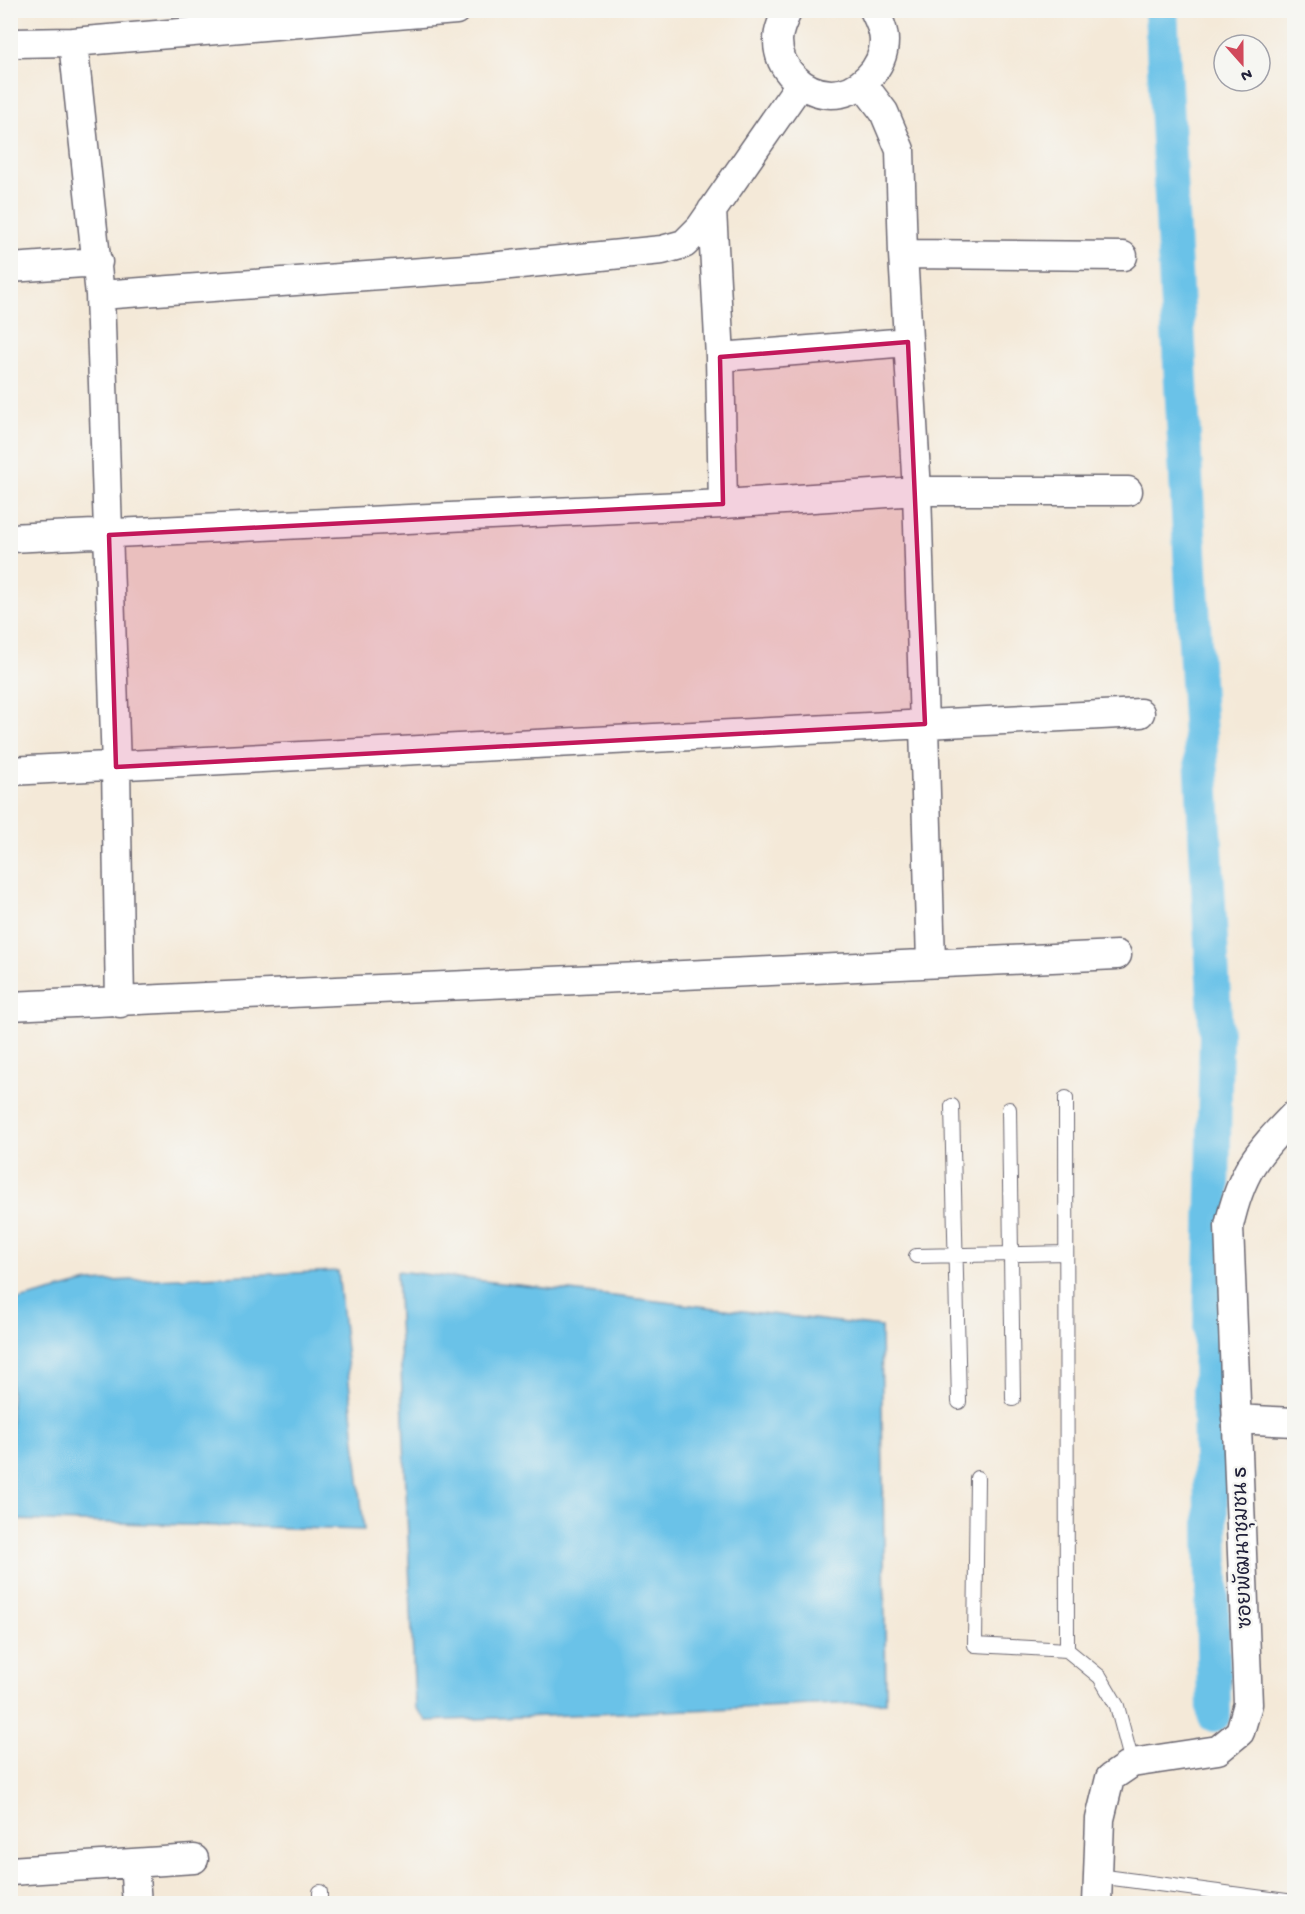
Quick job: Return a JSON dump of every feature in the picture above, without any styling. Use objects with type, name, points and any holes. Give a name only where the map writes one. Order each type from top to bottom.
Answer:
[{"type":"street","points":[[14,43],[72,42],[456,10]]},
{"type":"street","points":[[788,10],[781,25],[778,41],[781,57],[788,72],[800,84],[814,91],[831,94],[848,91],[862,83],[874,72],[881,57],[884,41],[881,24],[874,10]]},
{"type":"street","points":[[72,42],[100,295],[116,767],[120,1003]]},
{"type":"street","points":[[862,83],[884,112],[900,150],[903,254],[917,491],[932,962]]},
{"type":"street","points":[[100,295],[479,268],[662,250],[684,244],[700,228],[800,84]]},
{"type":"street","points":[[712,210],[720,357],[723,504]]},
{"type":"street","points":[[903,254],[1123,256]]},
{"type":"street","points":[[10,268],[98,262]]},
{"type":"street","points":[[720,357],[908,342]]},
{"type":"street","points":[[10,538],[723,504],[917,491],[1128,491]]},
{"type":"street","points":[[10,771],[1140,713]]},
{"type":"street","points":[[10,1006],[120,1003],[932,962],[1117,955]]},
{"type":"street","name":"ซอยพัฒนาชุมชน 5","points":[[1132,1763],[1218,1750],[1240,1732],[1248,1704],[1229,1226],[1237,1190],[1261,1149],[1294,1115]]},
{"type":"street","points":[[1236,1419],[1294,1422]]},
{"type":"street","points":[[1098,1890],[1100,1819],[1110,1778],[1132,1763]]},
{"type":"street","points":[[10,1871],[194,1859]]},
{"type":"street","points":[[134,1863],[137,1904]]},
{"type":"lane","points":[[1066,1098],[1067,1650]]},
{"type":"lane","points":[[952,1106],[959,1402]]},
{"type":"lane","points":[[1009,1109],[1013,1399]]},
{"type":"lane","points":[[915,1256],[1066,1253]]},
{"type":"lane","points":[[977,1478],[975,1646],[1067,1650],[1100,1677],[1117,1706],[1132,1763]]},
{"type":"lane","points":[[1098,1890],[1294,1902]]},
{"type":"highlighted area","points":[[908,342],[925,724],[116,767],[109,535],[723,504],[720,357]]},
{"type":"water","points":[[338,1271],[364,1530],[11,1520],[11,1302],[88,1282]]},
{"type":"water","points":[[397,1271],[881,1327],[886,1702],[427,1721],[415,1707]]},
{"type":"waterway","points":[[1161,10],[1216,1036],[1209,1388],[1214,1715]]}]
